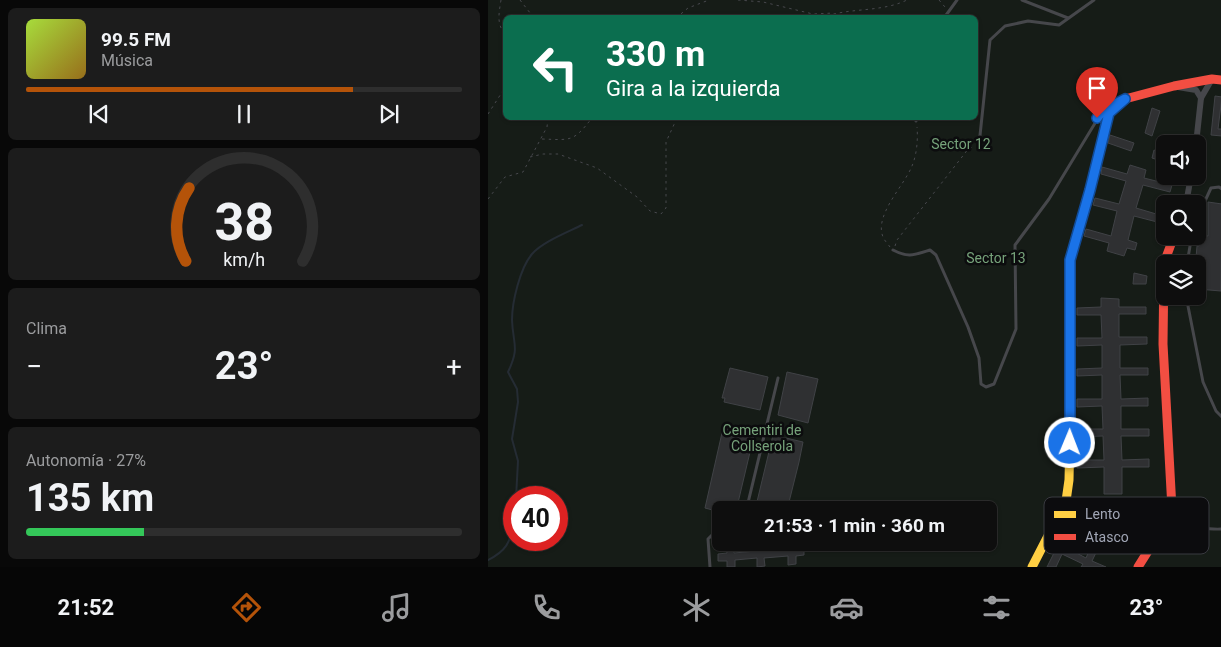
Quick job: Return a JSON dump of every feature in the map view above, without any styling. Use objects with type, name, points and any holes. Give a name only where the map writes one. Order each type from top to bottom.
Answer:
[{"type":"street","points":[[1197,135],[1202,98],[1212,79]]},
{"type":"street","points":[[1067,497],[1069,480],[1071,397],[1070,260],[1091,187],[1109,113],[1125,99],[1174,86],[1212,79],[1222,80]]},
{"type":"street","points":[[1174,86],[1196,90],[1202,98]]},
{"type":"street","points":[[1171,245],[1164,263],[1163,335],[1171,497]]},
{"type":"street","points":[[1032,567],[1044,544]]},
{"type":"street","points":[[1138,567],[1146,554]]},
{"type":"lane","points":[[946,15],[957,0]]},
{"type":"lane","points":[[1022,0],[1068,18]]},
{"type":"lane","points":[[979,145],[990,40],[1005,26],[1028,21],[1059,25],[1094,0]]},
{"type":"lane","points":[[892,250],[902,255],[910,256],[930,250],[936,255],[968,327],[979,358],[981,384],[986,388],[994,384],[1016,329],[1015,245],[1049,199],[1103,110],[1125,99]]},
{"type":"lane","points":[[1206,197],[1211,188],[1219,187],[1222,189]]},
{"type":"lane","points":[[1188,305],[1203,382],[1216,411],[1222,417]]},
{"type":"lane","points":[[748,501],[778,378]]},
{"type":"lane","points":[[1209,530],[1222,529]]},
{"type":"lane","points":[[710,567],[708,539],[712,535]]},
{"type":"path","points":[[501,0],[499,16],[500,29],[503,32]]},
{"type":"path","points":[[520,0],[532,15]]},
{"type":"path","points":[[680,15],[688,8],[709,0]]},
{"type":"path","points":[[738,0],[763,2],[813,14],[860,11],[897,4],[907,0]]},
{"type":"path","points":[[939,0],[942,6],[949,10]]},
{"type":"path","points":[[828,15],[834,12]]},
{"type":"path","points":[[488,114],[503,91]]},
{"type":"path","points":[[488,198],[505,177],[523,172],[547,127],[548,120]]},
{"type":"path","points":[[541,139],[571,140],[578,135],[590,120]]},
{"type":"path","points":[[530,157],[543,154],[558,154],[597,168],[637,197],[650,212],[661,214],[666,208],[666,142],[676,120]]},
{"type":"path","points":[[916,120],[918,138],[912,166],[881,223],[883,238],[892,250],[897,240],[969,148],[979,145]]},
{"type":"green space","points":[[488,0],[1221,0],[1221,567],[488,567]]},
{"type":"building","points":[[1215,96],[1222,97],[1218,129],[1222,129],[1222,136],[1211,135]]},
{"type":"building","points":[[1152,108],[1160,111],[1152,136],[1145,133]]},
{"type":"building","points":[[1110,135],[1134,143],[1131,151],[1108,143]]},
{"type":"building","points":[[1154,150],[1156,151],[1156,159],[1152,158]]},
{"type":"building","points":[[1130,165],[1146,170],[1144,178],[1156,181],[1156,185],[1172,185],[1170,192],[1143,185],[1136,208],[1156,214],[1156,222],[1134,216],[1128,240],[1137,243],[1135,250],[1127,248],[1124,256],[1107,251],[1109,243],[1084,236],[1086,229],[1111,236],[1117,211],[1093,205],[1095,198],[1119,204],[1126,181],[1101,174],[1102,167],[1127,174]]},
{"type":"building","points":[[1208,202],[1222,204],[1221,291],[1206,290],[1206,255],[1196,255],[1197,246],[1206,245],[1206,236],[1208,236]]},
{"type":"building","points":[[1134,273],[1147,276],[1146,284],[1133,284]]},
{"type":"building","points":[[1101,298],[1119,299],[1119,307],[1146,307],[1146,314],[1119,314],[1119,337],[1147,337],[1147,344],[1120,345],[1120,368],[1148,368],[1148,375],[1120,375],[1121,399],[1148,398],[1148,406],[1121,406],[1121,429],[1149,429],[1149,436],[1121,436],[1122,460],[1149,459],[1149,467],[1122,467],[1122,494],[1104,494],[1104,467],[1077,468],[1076,460],[1104,460],[1103,436],[1076,437],[1076,429],[1103,429],[1102,406],[1077,407],[1077,399],[1102,399],[1102,375],[1077,376],[1077,369],[1102,368],[1102,345],[1077,346],[1077,338],[1102,338],[1101,315],[1077,315],[1077,308],[1101,307]]},
{"type":"building","points":[[730,368],[768,377],[760,410],[724,402],[725,398],[722,398]]},
{"type":"building","points":[[787,372],[818,379],[808,423],[778,415]]},
{"type":"building","points":[[724,424],[755,431],[738,501],[712,501],[712,510],[705,508]]},
{"type":"building","points":[[773,435],[803,442],[789,501],[757,501]]},
{"type":"building","points":[[727,551],[734,551],[734,553],[804,551],[804,555],[796,556],[796,564],[788,565],[788,556],[764,558],[765,566],[757,567],[757,558],[735,560],[735,567],[727,567],[727,561],[718,561],[718,554],[727,553]]},
{"type":"building","points":[[1054,554],[1062,554],[1056,567],[1047,567]]},
{"type":"building","points":[[1062,554],[1078,554],[1086,558],[1088,554],[1095,554],[1092,561],[1106,567],[1081,567],[1083,564]]},
{"type":"waterway","points":[[517,486],[518,461],[512,439],[518,402],[517,389],[508,372],[515,351],[512,320],[515,295],[520,276],[532,254],[549,241],[582,225]]},
{"type":"waterway","points":[[488,560],[503,550]]},
{"type":"traffic: slow","points":[[1067,497],[1069,480],[1071,388],[1070,271]]},
{"type":"traffic: slow","points":[[1032,567],[1044,544]]},
{"type":"traffic: jam","points":[[1070,271],[1070,260],[1087,204],[1109,113],[1125,99],[1174,86],[1212,79],[1222,80]]},
{"type":"traffic: jam","points":[[1171,245],[1164,263],[1163,344],[1171,497]]},
{"type":"traffic: jam","points":[[1138,567],[1146,554]]},
{"type":"route","points":[[1070,443],[1070,260],[1109,113],[1125,99],[1103,110],[1097,118]]},
{"type":"park label","name":"Sector 12","points":[[961,144]]},
{"type":"park label","name":"Sector 13","points":[[996,258]]},
{"type":"park label","name":"Cementiri de Collserola","points":[[762,438]]}]
